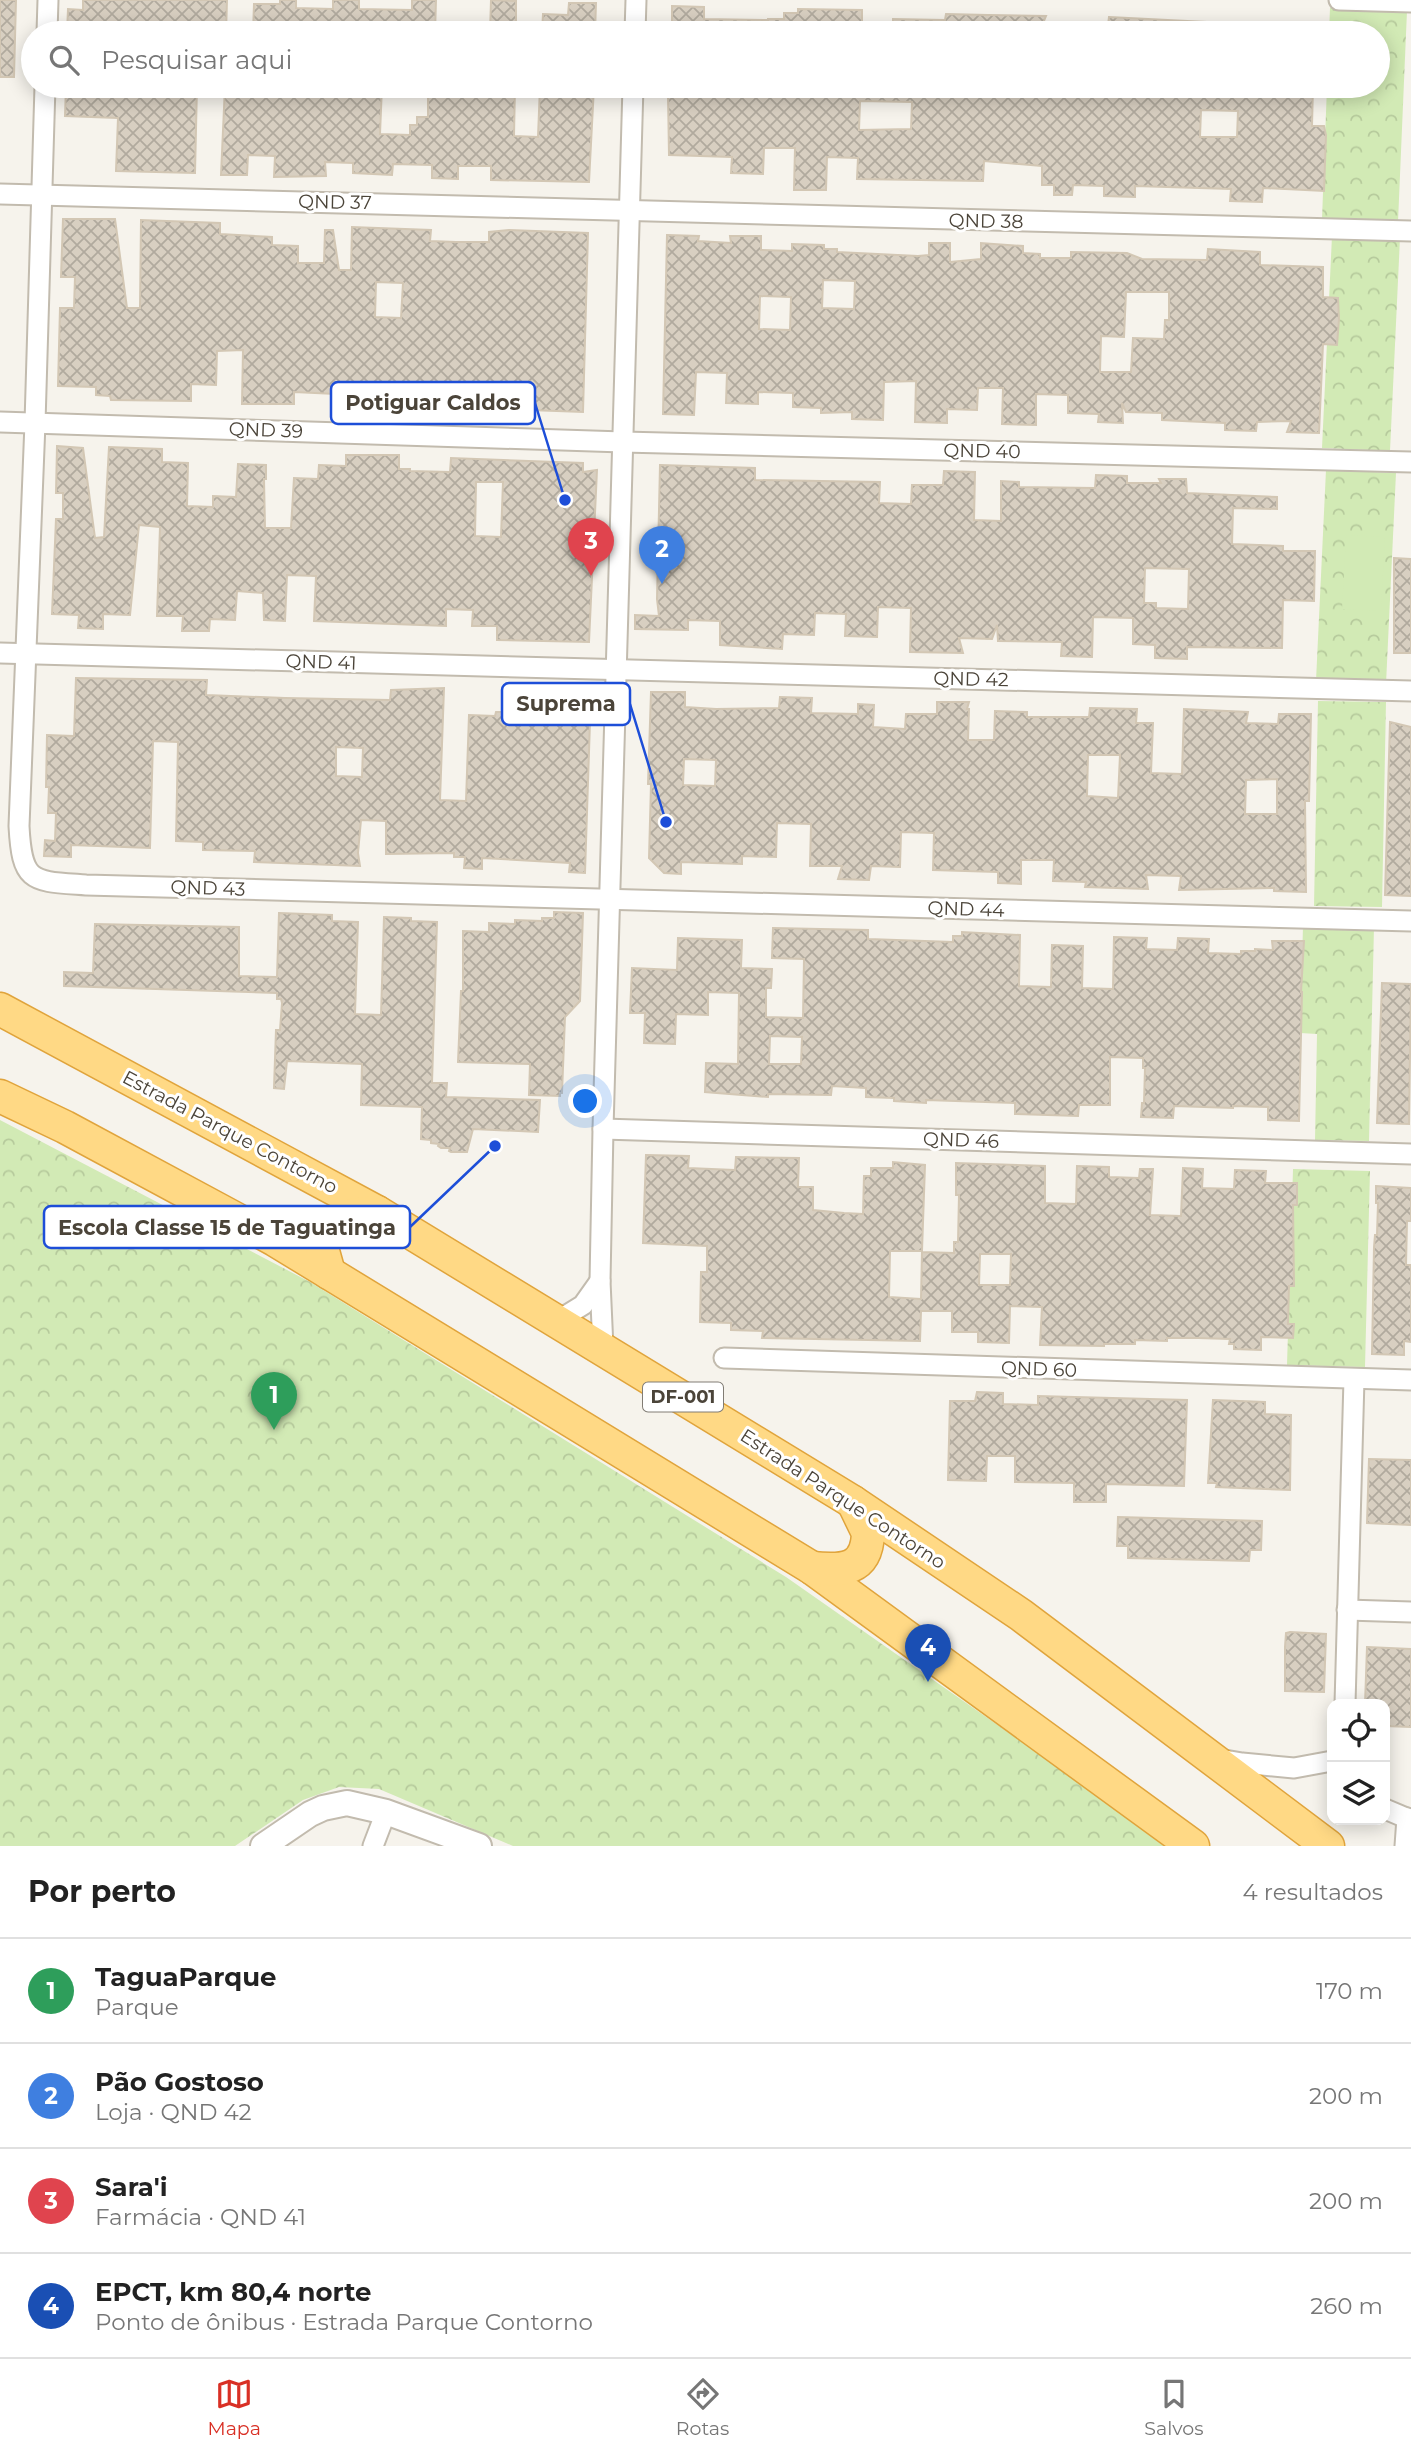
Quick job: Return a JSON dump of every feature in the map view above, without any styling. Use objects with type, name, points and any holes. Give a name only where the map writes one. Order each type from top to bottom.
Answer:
[{"type":"highway","name":"Estrada Parque Contorno","points":[[0,1009],[377,1212],[853,1502],[1021,1615],[1328,1846]]},
{"type":"highway","points":[[0,1096],[65,1127],[262,1233],[812,1568],[1193,1846]]},
{"type":"highway","points":[[329,1273],[321,1244],[329,1227],[343,1216],[377,1212]]},
{"type":"highway","points":[[812,1568],[845,1570],[862,1555],[868,1533],[853,1502]]},
{"type":"street","points":[[47,21],[48,0]]},
{"type":"street","points":[[635,21],[636,0]]},
{"type":"street","points":[[1339,0],[1411,2]]},
{"type":"street","name":"QND 43","points":[[45,98],[20,845],[28,873],[41,881],[86,885],[611,899]]},
{"type":"street","points":[[603,1348],[600,1281],[603,1129],[633,98]]},
{"type":"street","name":"QND 37","points":[[0,194],[629,209]]},
{"type":"street","name":"QND 38","points":[[629,209],[1411,231]]},
{"type":"street","name":"QND 39","points":[[0,422],[623,442]]},
{"type":"street","name":"QND 40","points":[[623,442],[1411,462]]},
{"type":"street","name":"QND 41","points":[[0,653],[615,670]]},
{"type":"street","name":"QND 42","points":[[615,670],[1411,691]]},
{"type":"street","name":"QND 44","points":[[611,899],[1411,921]]},
{"type":"street","name":"QND 46","points":[[603,1129],[1411,1154]]},
{"type":"street","points":[[557,1321],[583,1305],[600,1281]]},
{"type":"street","name":"QND 60","points":[[724,1359],[1411,1380]]},
{"type":"street","points":[[1346,1699],[1354,1378]]},
{"type":"street","points":[[1347,1610],[1411,1612]]},
{"type":"street","points":[[1209,1757],[1294,1768],[1327,1762]]},
{"type":"street","points":[[263,1846],[310,1814],[337,1804],[359,1804],[479,1846]]},
{"type":"street","points":[[1390,1811],[1409,1819],[1405,1846]]},
{"type":"street","points":[[373,1846],[386,1812]]},
{"type":"green space","points":[[1330,8],[1407,11],[1398,222],[1322,219],[1327,98],[1390,98],[1390,21],[1329,21]]},
{"type":"green space","points":[[1332,236],[1400,238],[1390,451],[1322,448]]},
{"type":"green space","points":[[1326,470],[1396,473],[1386,684],[1316,681]]},
{"type":"green space","points":[[1346,535],[1385,537],[1381,611],[1342,609]]},
{"type":"green space","points":[[1318,701],[1386,702],[1382,907],[1314,906]]},
{"type":"green space","points":[[1303,926],[1374,927],[1369,1141],[1315,1140],[1317,1034],[1300,1033]]},
{"type":"green space","points":[[0,1120],[310,1282],[786,1577],[1039,1754],[1164,1846],[513,1846],[379,1789],[339,1787],[303,1800],[235,1846],[0,1846]]},
{"type":"green space","points":[[1293,1169],[1370,1171],[1365,1367],[1287,1365]]},
{"type":"building","points":[[0,0],[16,0],[14,77],[0,77]]},
{"type":"building","points":[[83,0],[227,0],[226,21],[68,21],[68,9],[83,10]]},
{"type":"building","points":[[280,0],[296,0],[296,8],[333,9],[333,0],[359,0],[359,9],[412,10],[412,0],[436,0],[435,21],[253,21],[254,4],[280,4]]},
{"type":"building","points":[[491,0],[516,1],[516,21],[490,21]]},
{"type":"building","points":[[569,3],[596,3],[595,21],[543,21],[543,14],[568,15]]},
{"type":"building","points":[[672,6],[704,7],[704,19],[784,19],[784,13],[798,13],[798,9],[862,10],[862,21],[672,21]]},
{"type":"building","points":[[946,14],[1046,16],[1044,21],[893,21],[893,19],[945,20]]},
{"type":"building","points":[[1109,17],[1187,21],[1108,21]]},
{"type":"building","points":[[66,98],[197,98],[195,173],[116,171],[118,118],[65,116]]},
{"type":"building","points":[[224,98],[382,98],[380,134],[410,135],[410,125],[417,125],[417,117],[428,117],[428,98],[515,98],[514,136],[538,137],[540,98],[593,98],[589,182],[491,180],[491,166],[458,166],[458,179],[432,178],[432,165],[393,164],[392,175],[353,173],[353,163],[325,162],[326,176],[274,177],[275,156],[248,155],[247,175],[221,175]]},
{"type":"building","points":[[668,98],[1313,98],[1312,126],[1324,126],[1326,135],[1324,191],[1263,188],[1262,202],[1230,201],[1231,189],[1135,186],[1135,197],[1104,196],[1104,186],[1073,185],[1072,195],[1054,195],[1054,185],[1042,185],[1042,166],[984,161],[983,181],[857,179],[858,158],[827,157],[826,190],[794,190],[795,148],[764,148],[763,174],[731,173],[732,157],[669,155]],"holes":[[[860,101],[912,102],[911,129],[859,130]],[[1201,110],[1238,111],[1237,137],[1200,137]]]},
{"type":"building","points":[[63,219],[115,219],[127,308],[140,308],[141,220],[220,223],[220,234],[272,237],[272,245],[298,246],[298,263],[324,263],[325,230],[333,230],[339,270],[351,270],[352,227],[431,230],[430,241],[456,242],[489,242],[489,232],[509,230],[588,233],[583,412],[530,410],[531,398],[504,397],[504,405],[479,403],[478,411],[357,406],[357,395],[294,392],[294,404],[242,404],[243,350],[217,351],[216,385],[191,384],[191,401],[111,400],[110,396],[96,395],[96,387],[58,386],[60,308],[74,308],[75,277],[61,277]],"holes":[[[376,282],[403,283],[401,318],[375,317]]]},
{"type":"building","points":[[667,235],[699,236],[698,241],[731,243],[730,236],[761,236],[761,250],[792,251],[792,244],[824,245],[824,249],[837,249],[837,252],[918,256],[929,255],[929,243],[950,243],[950,262],[981,259],[981,243],[1023,246],[1023,253],[1040,254],[1040,258],[1071,258],[1071,252],[1127,253],[1142,259],[1207,260],[1208,249],[1260,252],[1260,265],[1323,267],[1323,297],[1338,298],[1337,345],[1323,344],[1319,433],[1287,432],[1291,421],[1257,422],[1256,431],[1225,430],[1225,423],[1162,420],[1162,413],[1126,412],[1122,403],[1123,423],[1098,422],[1099,414],[1068,413],[1068,395],[1036,394],[1036,425],[1002,424],[1003,388],[978,388],[977,410],[947,409],[947,423],[915,422],[916,381],[884,382],[883,420],[852,419],[852,412],[821,413],[821,408],[793,407],[793,393],[758,392],[758,404],[726,403],[727,373],[696,372],[694,415],[663,414]],"holes":[[[823,280],[855,281],[854,309],[822,308]],[[1126,292],[1169,292],[1169,320],[1165,320],[1164,339],[1133,338],[1131,372],[1100,372],[1101,336],[1124,337]],[[760,296],[791,297],[790,330],[759,329]]]},
{"type":"building","points":[[57,446],[83,448],[95,538],[104,537],[109,447],[162,449],[162,462],[188,463],[187,506],[213,507],[213,496],[236,497],[238,464],[266,465],[265,528],[291,528],[294,478],[318,479],[319,465],[346,466],[346,455],[399,455],[399,469],[410,471],[450,472],[451,458],[583,463],[583,472],[597,470],[589,642],[497,640],[497,626],[472,626],[473,610],[446,609],[446,626],[314,621],[316,576],[287,575],[285,621],[264,620],[263,593],[237,591],[235,620],[210,619],[209,631],[182,631],[183,616],[157,616],[160,527],[139,525],[130,615],[103,614],[103,629],[78,628],[79,615],[52,614],[56,519],[63,519],[63,493],[56,493]],"holes":[[[476,482],[503,482],[501,537],[475,536]]]},
{"type":"building","points":[[660,465],[755,468],[755,480],[880,482],[879,503],[911,504],[912,485],[943,485],[944,471],[975,472],[974,520],[1001,521],[1001,481],[1019,482],[1019,487],[1095,488],[1096,475],[1127,476],[1127,483],[1161,483],[1159,479],[1186,479],[1187,493],[1277,497],[1277,509],[1233,508],[1232,544],[1283,546],[1283,551],[1315,551],[1314,601],[1283,600],[1282,648],[1187,647],[1187,659],[1155,658],[1155,645],[1133,644],[1133,618],[1093,617],[1092,657],[1061,656],[1062,642],[998,641],[997,625],[992,639],[959,638],[963,653],[910,652],[911,608],[878,607],[877,637],[845,636],[846,614],[815,613],[814,635],[783,634],[782,649],[720,645],[720,621],[688,620],[688,630],[635,629],[635,615],[659,616],[657,599]],"holes":[[[1145,568],[1189,569],[1188,609],[1156,608],[1156,603],[1144,603]]]},
{"type":"building","points":[[1394,558],[1411,559],[1411,653],[1394,653]]},
{"type":"building","points":[[76,678],[207,680],[206,695],[285,698],[390,700],[391,690],[444,688],[440,800],[466,801],[469,715],[495,716],[496,712],[512,712],[513,696],[548,697],[548,690],[591,691],[585,873],[569,872],[570,863],[482,858],[482,869],[464,868],[465,857],[454,857],[454,853],[386,854],[386,821],[361,820],[358,853],[360,866],[254,862],[255,851],[203,850],[203,842],[176,841],[178,742],[153,741],[150,848],[71,845],[71,857],[44,856],[45,840],[55,841],[56,813],[48,813],[47,735],[74,736]],"holes":[[[336,747],[363,748],[362,777],[336,776]]]},
{"type":"building","points":[[651,692],[685,692],[685,707],[716,709],[779,708],[780,697],[812,698],[811,713],[858,714],[858,704],[874,705],[873,727],[905,729],[906,714],[937,714],[937,702],[969,702],[968,740],[994,740],[995,711],[1027,712],[1027,717],[1089,717],[1090,708],[1137,709],[1136,723],[1153,723],[1151,773],[1182,774],[1184,709],[1248,712],[1246,723],[1278,724],[1279,714],[1311,714],[1309,801],[1305,801],[1306,892],[1274,891],[1274,888],[1179,890],[1181,876],[1146,875],[1148,889],[1085,887],[1086,882],[1053,881],[1054,860],[1021,860],[1021,884],[998,883],[998,872],[933,870],[934,833],[901,832],[900,867],[871,866],[869,880],[838,879],[842,866],[810,866],[811,824],[777,823],[776,857],[742,856],[742,864],[681,862],[681,874],[664,873],[649,858],[651,784],[648,784]],"holes":[[[1088,755],[1120,755],[1118,798],[1087,796]],[[684,759],[716,760],[715,786],[683,785]],[[1277,779],[1277,814],[1245,814],[1246,780]]]},
{"type":"building","points":[[1390,722],[1411,727],[1411,896],[1385,895]]},
{"type":"building","points":[[554,912],[583,913],[580,1001],[565,1017],[562,1093],[560,1096],[529,1095],[530,1064],[458,1062],[463,991],[463,931],[489,932],[489,923],[542,921],[542,918],[554,918]]},
{"type":"building","points":[[279,913],[332,915],[332,921],[358,922],[355,1014],[381,1015],[384,917],[437,922],[432,1083],[447,1083],[446,1097],[540,1100],[538,1132],[473,1129],[467,1152],[451,1152],[450,1148],[441,1148],[439,1144],[431,1143],[431,1140],[421,1139],[422,1107],[361,1105],[362,1064],[287,1061],[284,1089],[274,1088],[276,1030],[280,1030],[282,1003],[281,999],[277,999],[277,993],[64,986],[64,972],[93,973],[95,924],[239,927],[239,976],[277,977]]},
{"type":"building","points":[[773,928],[868,930],[868,939],[953,942],[953,936],[962,936],[962,932],[1020,935],[1019,986],[1051,987],[1052,945],[1083,946],[1082,988],[1113,989],[1114,937],[1147,938],[1146,949],[1177,950],[1178,938],[1209,939],[1208,953],[1241,954],[1241,951],[1255,949],[1273,950],[1272,941],[1304,941],[1299,1121],[1268,1120],[1268,1107],[1233,1106],[1174,1106],[1173,1118],[1141,1117],[1144,1103],[1143,1058],[1110,1057],[1110,1105],[1079,1105],[1078,1116],[1015,1114],[1015,1103],[894,1101],[894,1098],[866,1097],[866,1088],[832,1086],[831,1095],[768,1094],[768,1097],[705,1092],[706,1063],[738,1064],[739,993],[708,992],[708,1015],[676,1014],[675,1044],[644,1043],[645,1013],[630,1013],[632,968],[677,970],[678,938],[742,940],[741,968],[772,969],[771,988],[766,988],[766,1017],[803,1018],[804,959],[772,958]],"holes":[[[770,1036],[802,1037],[801,1064],[769,1064]]]},
{"type":"building","points":[[1382,983],[1411,984],[1409,1124],[1377,1123]]},
{"type":"building","points":[[646,1155],[689,1156],[688,1168],[735,1170],[736,1157],[799,1158],[798,1187],[813,1187],[813,1210],[863,1214],[864,1176],[871,1176],[871,1168],[893,1168],[893,1162],[925,1165],[922,1251],[890,1251],[889,1297],[921,1299],[922,1252],[954,1253],[954,1242],[958,1242],[959,1195],[956,1195],[956,1163],[1045,1166],[1045,1203],[1076,1204],[1077,1166],[1109,1167],[1109,1177],[1139,1178],[1140,1169],[1153,1169],[1150,1215],[1181,1216],[1183,1168],[1203,1169],[1202,1188],[1234,1189],[1235,1170],[1266,1171],[1265,1183],[1297,1183],[1297,1205],[1293,1205],[1294,1286],[1289,1286],[1288,1324],[1294,1324],[1293,1338],[1261,1337],[1261,1350],[1234,1349],[1234,1344],[1229,1344],[1230,1339],[1198,1338],[1135,1340],[1135,1344],[1104,1346],[1040,1345],[1042,1307],[1010,1306],[1009,1343],[978,1342],[978,1332],[952,1332],[952,1311],[921,1311],[920,1341],[762,1338],[763,1331],[731,1330],[731,1323],[700,1322],[701,1272],[707,1272],[707,1246],[643,1243]],"holes":[[[980,1254],[1011,1254],[1010,1285],[979,1285]]]},
{"type":"building","points":[[1376,1186],[1411,1188],[1411,1221],[1407,1221],[1406,1265],[1411,1265],[1411,1342],[1404,1341],[1404,1355],[1372,1354],[1374,1247],[1378,1203]]},
{"type":"building","points":[[977,1392],[1003,1393],[1003,1404],[1038,1405],[1038,1396],[1187,1400],[1184,1486],[1106,1484],[1106,1502],[1074,1502],[1074,1483],[1015,1482],[1015,1456],[987,1456],[986,1481],[948,1480],[950,1401],[975,1401]]},
{"type":"building","points":[[1213,1400],[1265,1402],[1265,1414],[1291,1415],[1290,1490],[1216,1487],[1217,1483],[1208,1483]]},
{"type":"building","points":[[1369,1459],[1411,1460],[1411,1525],[1367,1523]]},
{"type":"building","points":[[1118,1517],[1262,1521],[1261,1550],[1250,1550],[1249,1561],[1128,1558],[1128,1546],[1117,1546]]},
{"type":"building","points":[[1286,1633],[1326,1634],[1324,1692],[1285,1691]]},
{"type":"building","points":[[1367,1647],[1411,1649],[1411,1727],[1390,1726],[1390,1699],[1365,1699]]},
{"type":"place","name":"Potiguar Caldos","points":[[565,500]]},
{"type":"place","name":"Sara'i","points":[[591,576]]},
{"type":"place","name":"Pão Gostoso","points":[[662,584]]},
{"type":"place","name":"Suprema","points":[[666,822]]},
{"type":"place","name":"Escola Classe 15 de Taguatinga","points":[[495,1146]]},
{"type":"place","name":"TaguaParque","points":[[274,1430]]},
{"type":"place","name":"EPCT, km 80,4 norte","points":[[928,1682]]}]
